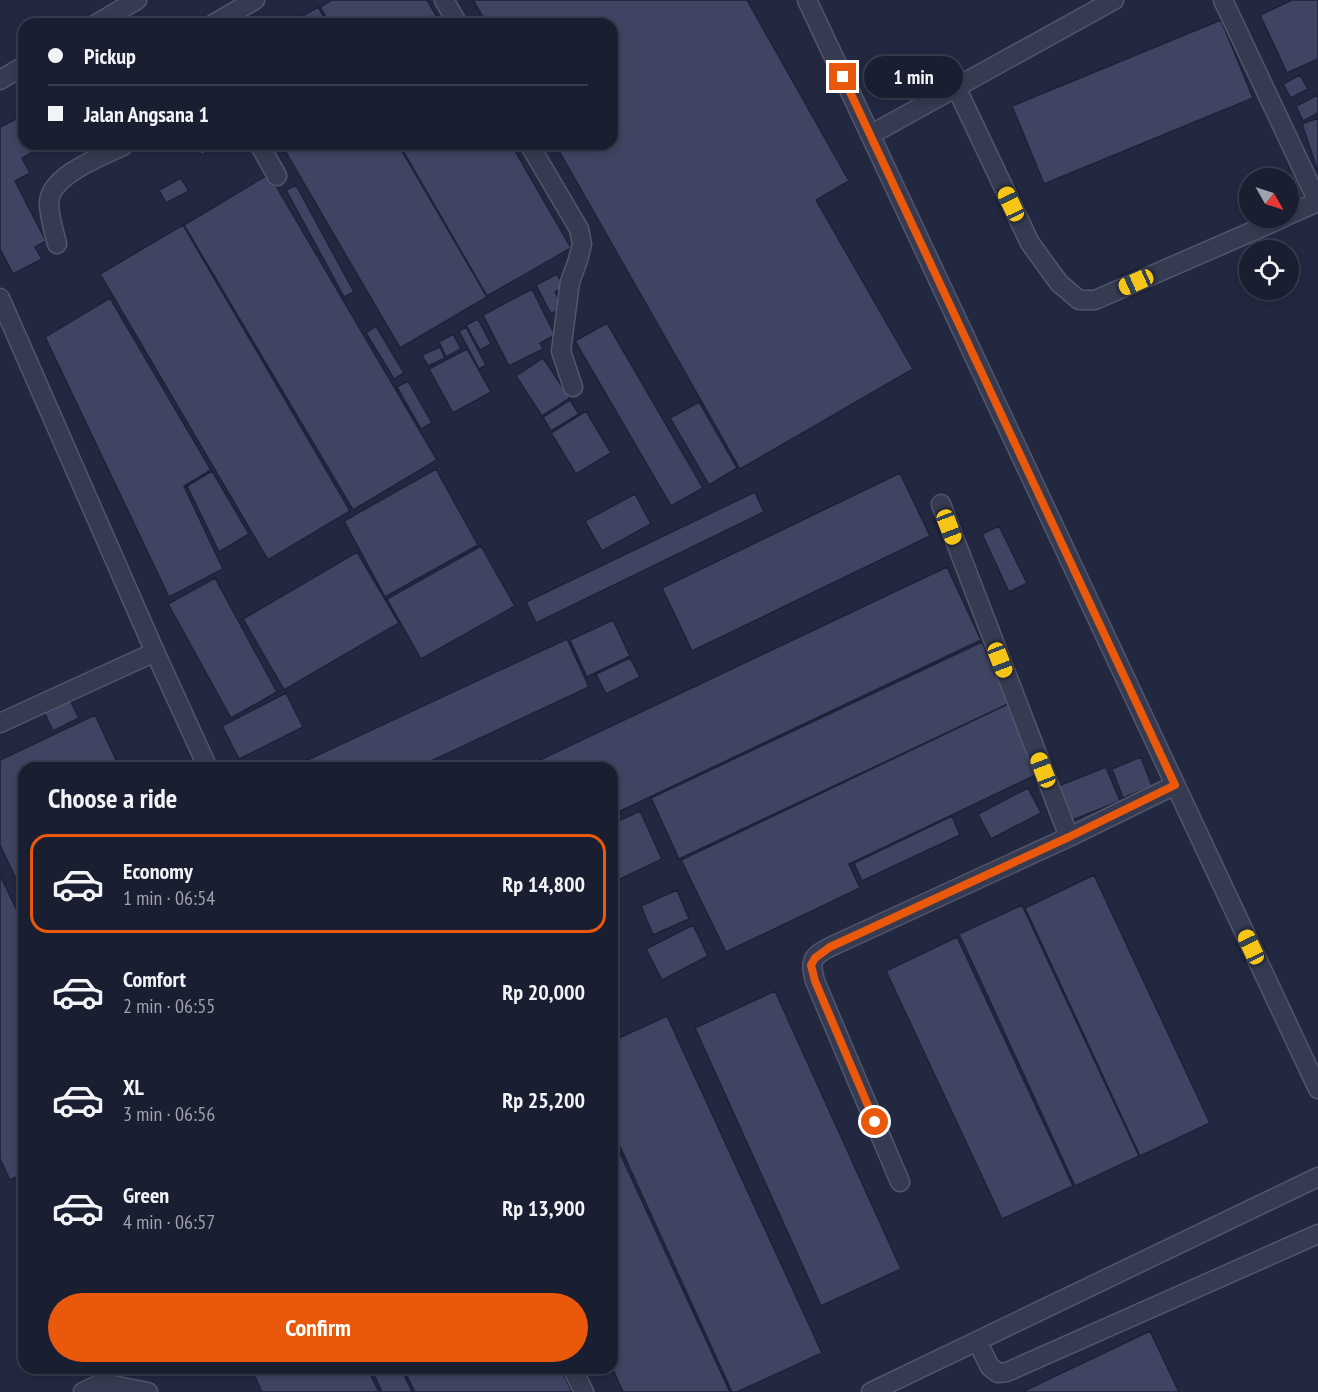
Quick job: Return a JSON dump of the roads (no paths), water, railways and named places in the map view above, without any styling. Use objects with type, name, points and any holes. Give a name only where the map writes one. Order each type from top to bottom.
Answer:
[{"type":"street","points":[[106,18],[137,0]]},
{"type":"street","points":[[224,18],[255,0]]},
{"type":"street","points":[[444,0],[454,18]]},
{"type":"street","points":[[807,0],[1318,1089]]},
{"type":"street","points":[[870,135],[1114,0]]},
{"type":"street","points":[[1223,0],[1318,202],[1299,210]]},
{"type":"street","points":[[0,80],[18,70]]},
{"type":"street","points":[[956,87],[1030,243],[1059,283],[1079,300],[1095,300],[1260,228]]},
{"type":"street","points":[[57,244],[48,201],[55,186],[69,174],[115,150]]},
{"type":"street","points":[[262,150],[277,176]]},
{"type":"street","points":[[533,150],[579,229],[582,244],[570,282],[561,351],[573,387]]},
{"type":"street","points":[[0,298],[205,762]]},
{"type":"street","points":[[941,504],[1069,837]]},
{"type":"street","points":[[0,723],[155,652]]},
{"type":"street","points":[[900,1182],[815,981],[811,965],[815,958],[830,947],[1069,837],[1175,785]]},
{"type":"street","points":[[871,1392],[1318,1177]]},
{"type":"street","points":[[977,1341],[990,1367],[998,1373],[1007,1372],[1318,1234]]},
{"type":"street","points":[[575,1374],[584,1392]]},
{"type":"street","points":[[84,1392],[102,1383],[148,1392]]}]
